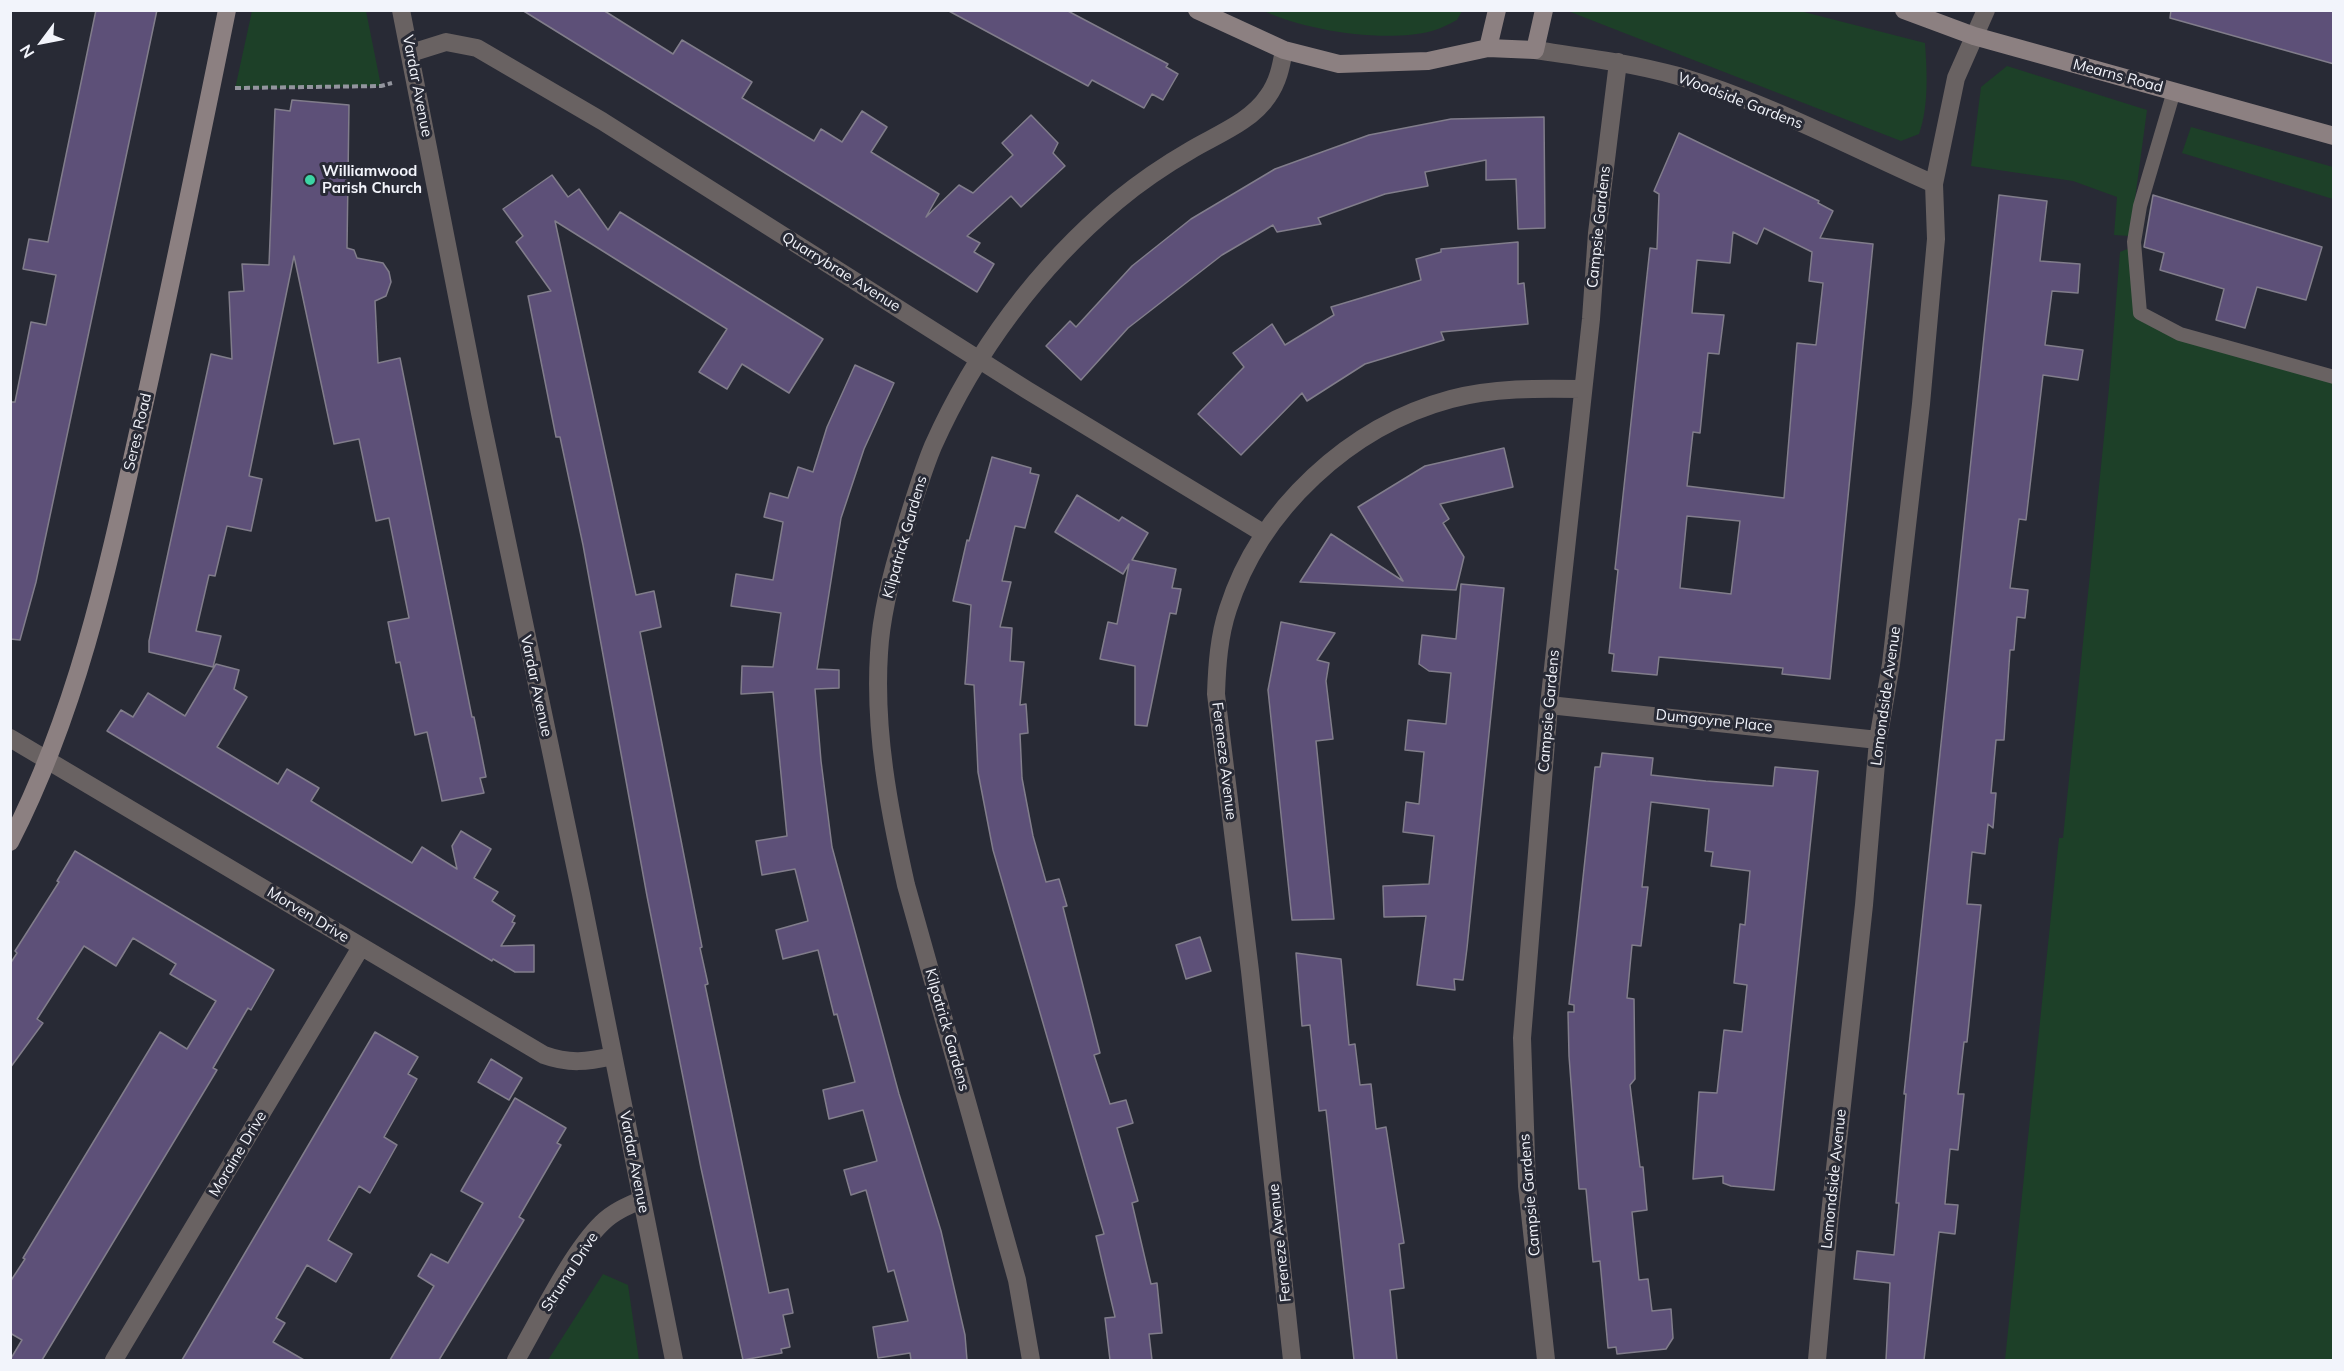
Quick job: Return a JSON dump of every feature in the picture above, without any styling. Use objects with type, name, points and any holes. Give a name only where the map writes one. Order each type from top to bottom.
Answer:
[{"type":"street","name":"Seres Road","points":[[10,842],[49,760],[69,706],[105,575],[159,337],[227,10]]},
{"type":"street","name":"Vardar Avenue","points":[[401,10],[416,76],[480,414],[674,1360]]},
{"type":"street","points":[[1197,10],[1284,50],[1339,64],[1428,61],[1488,48],[1535,50],[1544,10]]},
{"type":"street","points":[[1488,48],[1497,10]]},
{"type":"street","name":"Mearns Road","points":[[1904,10],[1974,36],[2334,136]]},
{"type":"street","name":"Lomondside Avenue","points":[[1818,1360],[1830,1214],[1864,905],[1878,740],[1891,664],[1921,404],[1936,239],[1934,184],[1956,78],[1986,10]]},
{"type":"street","name":"Quarrybrae Avenue","points":[[411,53],[446,42],[477,48],[602,121],[980,360],[1263,533]]},
{"type":"street","name":"Kilpatrick Gardens","points":[[1031,1360],[1017,1280],[988,1169],[906,885],[891,821],[879,709],[879,652],[897,556],[933,448],[980,360],[1022,298],[1086,229],[1150,176],[1242,121],[1266,99],[1278,79],[1284,50]]},
{"type":"street","name":"Woodside Gardens","points":[[1535,50],[1618,62],[1679,77],[1764,107],[1934,184]]},
{"type":"street","name":"Campsie Gardens","points":[[1546,1360],[1527,1186],[1522,1038],[1549,705],[1618,62]]},
{"type":"street","name":"Fereneze Avenue","points":[[1292,1360],[1250,971],[1216,694],[1218,653],[1228,608],[1263,533],[1293,498],[1333,460],[1367,436],[1411,412],[1452,398],[1500,391],[1582,389]]},
{"type":"street","name":"Dumgoyne Place","points":[[1549,705],[1878,740]]},
{"type":"street","name":"Morven Drive","points":[[10,738],[543,1055],[564,1062],[583,1063],[613,1056]]},
{"type":"street","name":"Moraine Drive","points":[[114,1360],[362,947]]},
{"type":"street","name":"Struma Drive","points":[[516,1360],[581,1248],[602,1223],[621,1208],[641,1200]]},
{"type":"lane","points":[[2174,91],[2140,206],[2134,242],[2140,313],[2180,334],[2334,376]]},
{"type":"path","points":[[212,84],[235,89],[381,86],[416,76]]},
{"type":"green space","points":[[252,11],[366,11],[381,86],[235,89]]},
{"type":"green space","points":[[1264,11],[1462,11],[1457,20],[1435,30],[1392,36],[1324,29]]},
{"type":"green space","points":[[1568,11],[1800,11],[1925,43],[1926,101],[1919,134],[1901,141]]},
{"type":"green space","points":[[2007,66],[2147,110],[2130,236],[2114,235],[2117,197],[2073,181],[1971,166],[1981,87]]},
{"type":"green space","points":[[2191,127],[2333,167],[2333,199],[2182,153]]},
{"type":"green space","points":[[2137,245],[2144,320],[2333,377],[2333,1360],[2005,1360],[2059,838],[2063,838],[2109,388],[2120,252]]},
{"type":"green space","points":[[603,1274],[628,1285],[639,1360],[548,1360]]},
{"type":"building","points":[[96,10],[157,10],[36,582],[20,640],[10,639],[10,402],[15,402],[31,322],[46,325],[56,275],[23,269],[29,239],[48,242]]},
{"type":"building","points":[[522,10],[603,10],[673,54],[682,40],[752,82],[742,98],[814,141],[821,129],[842,142],[862,111],[887,127],[871,152],[939,194],[926,217],[959,185],[973,193],[1013,155],[1002,143],[1031,115],[1058,143],[1053,153],[1065,166],[1021,207],[1011,196],[967,236],[980,243],[974,252],[994,264],[977,292]]},
{"type":"building","points":[[947,10],[1066,10],[1168,64],[1166,67],[1178,74],[1163,100],[1152,94],[1144,108],[1092,80],[1088,86]]},
{"type":"building","points":[[2171,10],[2334,10],[2334,64],[2170,18]]},
{"type":"building","points":[[292,100],[349,105],[347,248],[354,250],[357,258],[383,263],[389,272],[391,282],[386,296],[375,301],[378,363],[400,358],[486,777],[480,778],[484,793],[442,801],[427,732],[415,735],[400,662],[396,663],[388,622],[409,618],[389,518],[376,521],[359,439],[334,444],[294,256],[249,476],[262,479],[251,531],[227,526],[215,576],[209,575],[196,631],[221,636],[213,667],[149,652],[149,641],[211,354],[232,359],[229,292],[244,291],[242,264],[269,265],[275,109],[290,111]]},
{"type":"building","points":[[1544,117],[1545,228],[1518,229],[1516,179],[1486,180],[1486,160],[1425,172],[1428,186],[1385,194],[1318,218],[1321,224],[1277,232],[1273,225],[1222,255],[1128,328],[1081,380],[1046,346],[1070,321],[1076,327],[1132,266],[1191,219],[1275,169],[1369,135],[1451,119]]},
{"type":"building","points":[[1679,133],[1819,201],[1818,203],[1833,211],[1820,238],[1873,244],[1830,679],[1782,674],[1783,668],[1659,657],[1657,675],[1612,671],[1614,654],[1609,653],[1618,570],[1615,569],[1650,248],[1657,249],[1659,194],[1654,191]],"holes":[[[1764,228],[1812,252],[1809,281],[1823,283],[1816,345],[1797,343],[1784,498],[1687,486],[1693,432],[1700,433],[1708,353],[1719,354],[1724,315],[1692,313],[1697,260],[1730,263],[1733,232],[1757,244]],[[1687,516],[1740,521],[1731,594],[1680,588]]]},
{"type":"building","points":[[552,175],[568,197],[579,189],[608,230],[620,212],[823,339],[789,393],[742,364],[727,389],[699,372],[727,329],[555,221],[636,595],[654,591],[661,627],[640,632],[702,947],[700,948],[708,984],[705,985],[769,1293],[788,1289],[793,1313],[783,1315],[790,1347],[781,1349],[782,1353],[743,1360],[701,1168],[647,896],[583,545],[560,437],[556,437],[528,296],[551,291],[516,242],[523,236],[503,209]]},
{"type":"building","points":[[1999,195],[2047,201],[2040,261],[2080,264],[2078,293],[2052,291],[2045,345],[2083,350],[2078,380],[2043,375],[2026,520],[2019,519],[2010,588],[2028,590],[2025,618],[2017,617],[2014,650],[2010,650],[2004,740],[1996,740],[1991,793],[1996,793],[1993,828],[1988,824],[1985,854],[1972,852],[1967,904],[1981,905],[1967,1042],[1964,1042],[1958,1094],[1964,1094],[1958,1150],[1950,1149],[1945,1204],[1958,1205],[1955,1234],[1939,1232],[1924,1360],[1886,1360],[1890,1283],[1854,1279],[1857,1251],[1894,1255],[1899,1203],[1896,1203],[1906,1094],[1904,1094]]},
{"type":"building","points":[[2153,195],[2322,247],[2306,300],[2257,287],[2245,328],[2216,320],[2224,289],[2160,270],[2164,253],[2144,247]]},
{"type":"building","points":[[1518,242],[1518,284],[1524,283],[1528,324],[1441,332],[1444,340],[1365,364],[1307,401],[1302,393],[1241,455],[1198,414],[1244,367],[1233,353],[1272,324],[1285,345],[1334,315],[1331,307],[1421,280],[1416,259],[1441,252],[1441,249]]},
{"type":"building","points":[[855,365],[894,383],[864,449],[841,518],[817,669],[839,670],[839,688],[815,689],[821,761],[832,847],[899,1094],[941,1231],[965,1335],[967,1360],[911,1360],[910,1353],[878,1358],[873,1327],[908,1321],[894,1270],[888,1272],[866,1190],[851,1195],[844,1170],[877,1161],[863,1110],[829,1119],[823,1090],[855,1082],[837,1014],[834,1015],[818,950],[783,959],[776,930],[808,921],[795,869],[762,875],[756,841],[787,836],[773,692],[741,694],[742,666],[773,667],[781,613],[731,606],[736,574],[773,580],[783,522],[764,517],[770,493],[788,498],[798,467],[813,472],[827,427]]},
{"type":"building","points":[[1504,448],[1513,487],[1440,504],[1449,519],[1443,523],[1464,557],[1456,590],[1300,582],[1331,534],[1403,581],[1358,507],[1425,466]]},
{"type":"building","points":[[992,457],[1031,468],[1030,473],[1039,475],[1025,528],[1015,526],[1002,581],[1011,582],[1000,627],[1012,628],[1010,661],[1024,662],[1020,705],[1026,704],[1028,733],[1020,734],[1022,778],[1033,836],[1046,882],[1059,879],[1067,906],[1063,907],[1100,1053],[1094,1055],[1110,1104],[1126,1100],[1133,1123],[1117,1128],[1138,1201],[1132,1203],[1151,1284],[1157,1283],[1162,1333],[1149,1334],[1152,1360],[1110,1360],[1105,1318],[1115,1317],[1096,1236],[1104,1234],[993,850],[978,772],[974,685],[965,684],[971,605],[953,601],[967,540],[969,541]]},
{"type":"building","points":[[1077,495],[1119,521],[1122,517],[1148,533],[1132,560],[1176,569],[1172,588],[1181,589],[1176,614],[1170,613],[1147,726],[1135,725],[1135,666],[1100,659],[1108,622],[1117,624],[1129,564],[1123,574],[1055,532]]},
{"type":"building","points":[[1461,584],[1504,588],[1467,948],[1463,980],[1454,979],[1455,990],[1417,985],[1426,916],[1384,917],[1383,886],[1429,884],[1434,836],[1403,832],[1406,802],[1419,804],[1424,752],[1405,750],[1408,720],[1446,724],[1451,673],[1429,671],[1419,664],[1422,635],[1456,639]]},
{"type":"building","points":[[1281,622],[1335,633],[1317,660],[1329,663],[1326,681],[1333,739],[1316,741],[1334,919],[1292,920],[1268,690]]},
{"type":"building","points":[[216,664],[239,670],[234,689],[247,697],[217,747],[278,784],[287,769],[319,788],[311,801],[412,863],[422,847],[457,869],[452,846],[461,831],[491,849],[474,878],[498,892],[492,901],[515,916],[512,922],[515,923],[501,946],[534,945],[534,972],[515,972],[493,959],[492,961],[107,731],[121,710],[133,717],[148,693],[185,716]]},
{"type":"building","points":[[1602,753],[1653,758],[1651,775],[1706,781],[1773,786],[1775,767],[1818,771],[1774,1190],[1731,1186],[1723,1183],[1723,1176],[1693,1179],[1699,1092],[1717,1093],[1724,1030],[1742,1032],[1747,985],[1734,983],[1740,924],[1745,925],[1750,871],[1711,866],[1713,852],[1705,851],[1709,809],[1651,802],[1642,887],[1648,887],[1641,946],[1632,945],[1627,998],[1634,999],[1635,1079],[1630,1085],[1640,1167],[1643,1167],[1647,1210],[1632,1212],[1639,1280],[1648,1279],[1652,1311],[1671,1309],[1673,1338],[1666,1349],[1617,1354],[1616,1347],[1608,1348],[1600,1261],[1593,1262],[1586,1189],[1579,1189],[1569,1056],[1568,1012],[1574,1012],[1574,1005],[1569,1004],[1595,767],[1600,767]]},
{"type":"building","points":[[75,851],[274,970],[251,1010],[248,1008],[213,1068],[217,1070],[42,1360],[10,1360],[22,1340],[10,1333],[10,1282],[25,1259],[23,1258],[160,1032],[187,1049],[216,1001],[170,974],[176,964],[133,938],[116,966],[84,946],[37,1019],[43,1023],[10,1068],[10,964],[17,953],[15,951],[59,882],[57,881]]},
{"type":"building","points":[[1200,937],[1211,971],[1186,979],[1176,945]]},
{"type":"building","points":[[1296,953],[1341,959],[1349,1045],[1355,1044],[1360,1085],[1371,1084],[1376,1129],[1386,1127],[1404,1243],[1399,1244],[1404,1288],[1390,1290],[1397,1360],[1354,1360],[1326,1110],[1319,1111],[1310,1025],[1302,1026]]},
{"type":"building","points":[[375,1032],[418,1057],[408,1074],[417,1079],[384,1137],[397,1145],[370,1193],[359,1186],[328,1240],[352,1254],[336,1282],[307,1265],[276,1318],[285,1323],[273,1342],[304,1360],[182,1360]]},
{"type":"building","points":[[491,1059],[522,1078],[509,1100],[478,1082]]},
{"type":"building","points":[[515,1098],[566,1128],[557,1143],[561,1145],[519,1217],[524,1220],[439,1360],[390,1360],[434,1286],[418,1276],[431,1254],[448,1263],[483,1203],[461,1191]]},
{"type":"place","name":"Williamwood Parish Church","points":[[310,180]]}]
